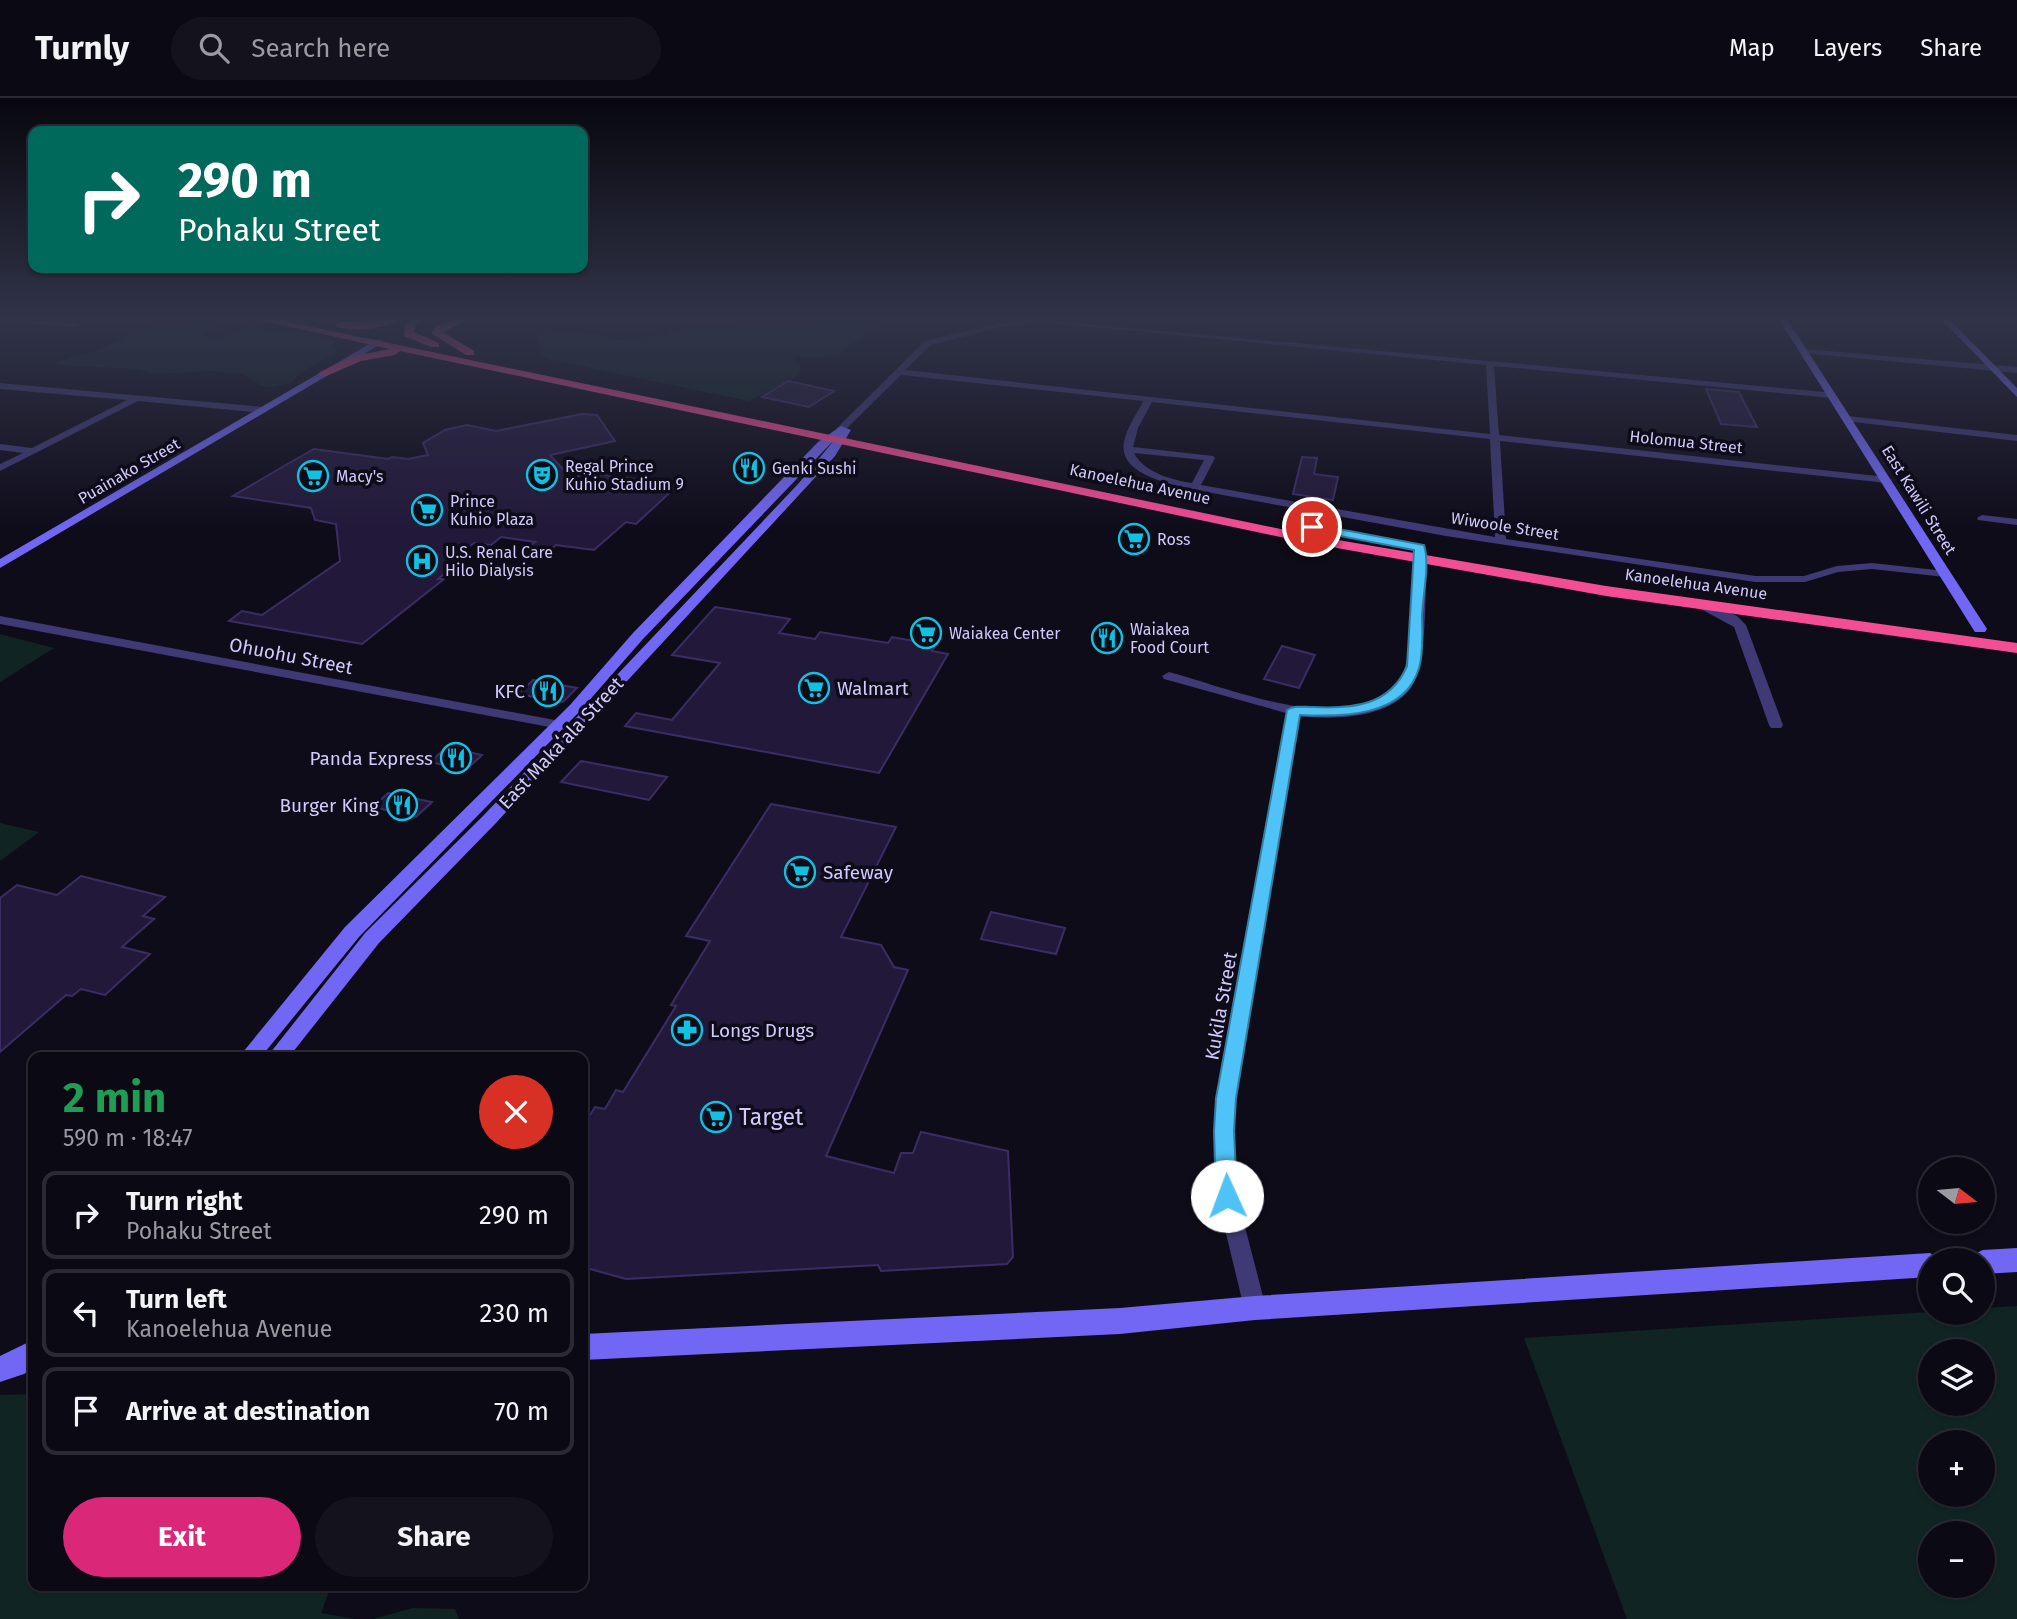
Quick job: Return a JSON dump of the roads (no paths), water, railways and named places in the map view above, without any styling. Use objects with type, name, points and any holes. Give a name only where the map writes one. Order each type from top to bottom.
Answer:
[{"type":"highway","name":"Kanoelehua Avenue","points":[[617,390],[1420,554],[2017,634]]},
{"type":"highway","name":"Kanoelehua Avenue","points":[[638,390],[839,434],[875,448],[1420,554],[1703,605],[2017,647]]},
{"type":"highway","points":[[831,454],[850,448],[875,448]]},
{"type":"highway","points":[[1948,638],[1971,637],[1979,633],[1980,629],[2017,647]]},
{"type":"street","points":[[42,390],[259,410]]},
{"type":"street","name":"Puainako Street","points":[[0,564],[293,390]]},
{"type":"street","name":"Puainako Street","points":[[0,556],[295,390]]},
{"type":"street","points":[[839,434],[881,390]]},
{"type":"street","name":"Holomua Street","points":[[1065,390],[1887,480]]},
{"type":"street","points":[[1491,390],[1501,542]]},
{"type":"street","points":[[1780,390],[1832,395]]},
{"type":"street","name":"East Kawili Street","points":[[1829,390],[1980,629]]},
{"type":"street","points":[[0,468],[136,399]]},
{"type":"street","points":[[1149,399],[1128,449],[1210,458],[1195,487]]},
{"type":"street","points":[[1847,419],[2017,438]]},
{"type":"street","name":"East Makaʻala Street","points":[[281,1052],[372,939],[567,726],[831,454],[839,434]]},
{"type":"street","name":"East Makaʻala Street","points":[[253,1052],[352,932],[567,726],[638,636],[789,479],[839,434]]},
{"type":"street","points":[[0,447],[33,451]]},
{"type":"street","name":"Wiwoole Street","points":[[1128,449],[1131,457],[1144,469],[1166,480],[1501,542],[1755,579],[1805,579],[1837,569],[1872,566],[1945,574]]},
{"type":"street","points":[[1982,518],[2017,522]]},
{"type":"street","points":[[1169,676],[1293,710],[1354,710],[1391,697],[1405,685],[1413,666],[1420,554]]},
{"type":"street","points":[[1703,605],[1733,618],[1740,625],[1776,725]]},
{"type":"street","points":[[1740,625],[1746,617],[1758,612]]},
{"type":"street","name":"Ohuohu Street","points":[[0,620],[567,726]]},
{"type":"street","name":"Kukila Street","points":[[1255,1308],[1227,1196],[1224,1131],[1226,1098],[1293,710]]},
{"type":"street","points":[[1995,1261],[2017,1260]]},
{"type":"street","points":[[588,1347],[1095,1322],[1255,1308],[1918,1266]]},
{"type":"street","points":[[0,1370],[28,1356]]},
{"type":"street","points":[[0,1370],[28,1368]]},
{"type":"place","name":"Genki Sushi","points":[[749,468]]},
{"type":"place","name":"Regal Prince Kuhio Stadium 9","points":[[542,475]]},
{"type":"place","name":"Macy's","points":[[313,476]]},
{"type":"place","name":"Prince Kuhio Plaza","points":[[427,510]]},
{"type":"place","name":"Ross","points":[[1134,539]]},
{"type":"place","name":"U.S. Renal Care Hilo Dialysis","points":[[422,561]]},
{"type":"place","name":"Waiakea Center","points":[[926,633]]},
{"type":"place","name":"Waiakea Food Court","points":[[1107,638]]},
{"type":"place","name":"Walmart","points":[[814,688]]},
{"type":"place","name":"KFC","points":[[548,691]]},
{"type":"place","name":"Panda Express","points":[[456,758]]},
{"type":"place","name":"Burger King","points":[[402,805]]},
{"type":"place","name":"Safeway","points":[[800,872]]},
{"type":"place","name":"Longs Drugs","points":[[687,1030]]},
{"type":"place","name":"Target","points":[[716,1117]]}]
